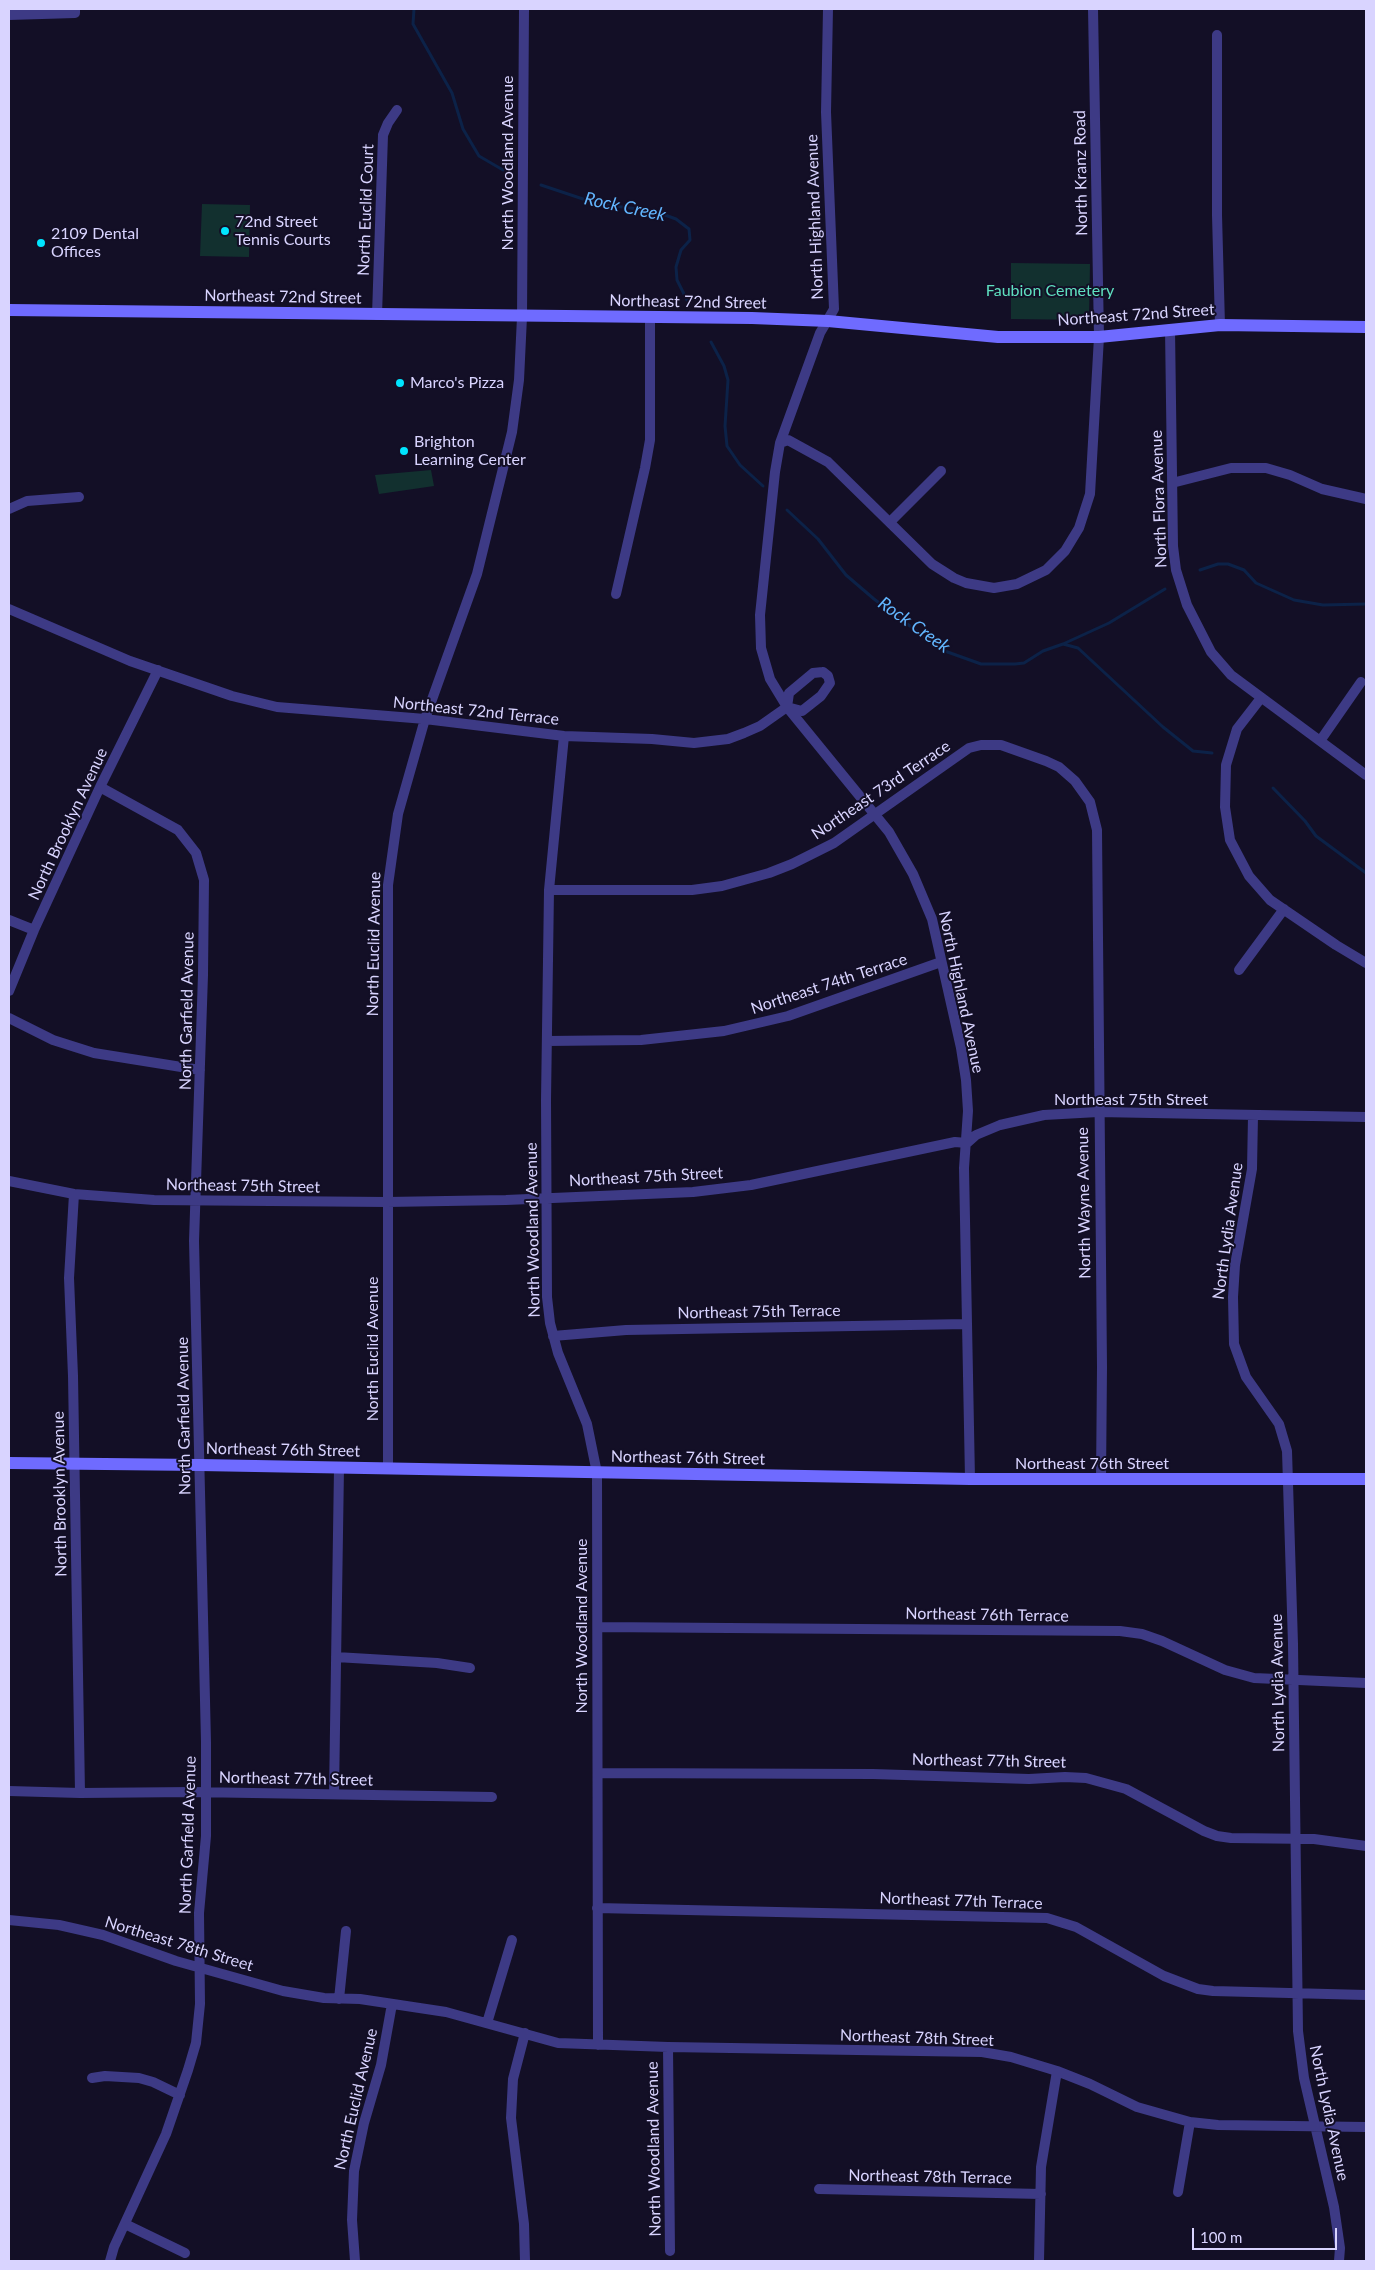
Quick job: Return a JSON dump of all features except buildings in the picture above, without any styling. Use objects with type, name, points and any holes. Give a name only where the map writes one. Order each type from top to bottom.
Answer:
[{"type":"street","name":"North Woodland Avenue","points":[[522,317],[524,9]]},
{"type":"street","name":"North Highland Avenue","points":[[828,9],[826,112],[834,310],[817,342],[780,443],[775,472],[759,628],[761,648],[766,667],[776,691],[787,707],[876,813],[902,852],[932,919],[961,1048],[966,1080],[967,1143],[964,1168],[970,1480]]},
{"type":"street","name":"North Kranz Road","points":[[780,443],[788,440],[828,462],[942,572],[960,581],[994,588],[1017,584],[1032,578],[1065,552],[1079,528],[1090,494],[1100,337],[1094,9]]},
{"type":"street","points":[[9,15],[75,11]]},
{"type":"street","points":[[1217,35],[1217,215],[1220,325]]},
{"type":"street","name":"North Euclid Court","points":[[377,314],[383,135],[388,123],[397,110]]},
{"type":"street","name":"Northeast 72nd Street","points":[[9,310],[650,317],[828,321],[998,337],[1100,337],[1220,325],[1366,327]]},
{"type":"street","name":"North Euclid Avenue","points":[[388,1469],[388,885],[398,814],[425,719],[477,574],[497,495],[513,423],[519,380],[522,317]]},
{"type":"street","points":[[616,594],[650,440],[650,317]]},
{"type":"street","name":"North Flora Avenue","points":[[1170,329],[1174,558],[1179,582],[1187,605],[1203,639],[1220,664],[1243,685],[1366,775]]},
{"type":"street","points":[[1172,483],[1231,468],[1266,468],[1290,474],[1322,489],[1366,499]]},
{"type":"street","points":[[890,522],[941,471]]},
{"type":"street","points":[[9,509],[27,501],[79,497]]},
{"type":"street","name":"Northeast 72nd Terrace","points":[[9,609],[158,670],[232,696],[277,707],[425,719],[564,736],[652,739],[677,743],[710,742],[728,739],[760,726],[787,707]]},
{"type":"street","name":"North Brooklyn Avenue","points":[[9,991],[34,930],[100,787],[158,670]]},
{"type":"street","points":[[1320,741],[1361,682]]},
{"type":"street","points":[[1261,698],[1237,730],[1230,747],[1226,765],[1225,785],[1228,828],[1233,848],[1249,876],[1270,900],[1348,953],[1366,963]]},
{"type":"street","name":"North Woodland Avenue","points":[[564,736],[548,890],[546,1041],[547,1297],[553,1336],[564,1370],[586,1424],[597,1473],[598,1627],[596,1762],[598,1773],[598,2045]]},
{"type":"street","name":"Northeast 73rd Terrace","points":[[548,890],[664,891],[708,888],[746,880],[784,867],[834,843],[969,748],[982,745],[1001,745],[1046,761],[1059,767],[1075,781]]},
{"type":"street","name":"North Wayne Avenue","points":[[1075,781],[1090,802],[1096,830],[1101,1480]]},
{"type":"street","name":"North Garfield Avenue","points":[[100,787],[178,830],[196,852],[204,880],[194,1241],[206,1792],[206,1836],[200,1890],[200,2004],[196,2043],[180,2096],[166,2134],[110,2261]]},
{"type":"street","points":[[1239,970],[1284,909]]},
{"type":"street","points":[[9,920],[34,930]]},
{"type":"street","name":"Northeast 74th Terrace","points":[[546,1041],[641,1040],[724,1031],[788,1016],[941,962]]},
{"type":"street","points":[[9,1018],[53,1040],[94,1053],[200,1070]]},
{"type":"street","name":"Northeast 75th Street","points":[[9,1181],[74,1194],[154,1200],[387,1202],[546,1198],[716,1190],[955,1142],[967,1143],[976,1135],[1009,1123],[1044,1115],[1098,1112],[1366,1117]]},
{"type":"street","name":"North Lydia Avenue","points":[[1253,1116],[1252,1168],[1236,1265],[1233,1297],[1234,1344],[1246,1377],[1272,1412],[1281,1430],[1287,1451],[1294,1681],[1299,2050],[1334,2207],[1340,2248],[1339,2261]]},
{"type":"street","name":"North Brooklyn Avenue","points":[[74,1194],[69,1278],[80,1793]]},
{"type":"street","name":"Northeast 75th Terrace","points":[[553,1336],[626,1330],[967,1324]]},
{"type":"street","name":"Northeast 76th Street","points":[[9,1463],[970,1480],[1366,1479]]},
{"type":"street","points":[[334,1794],[339,1468]]},
{"type":"street","name":"Northeast 76th Terrace","points":[[598,1627],[1120,1631],[1142,1634],[1162,1641],[1239,1675],[1270,1680],[1366,1683]]},
{"type":"street","points":[[336,1657],[437,1663],[470,1668]]},
{"type":"street","name":"Northeast 77th Street","points":[[598,1773],[873,1774],[1029,1779],[1086,1778],[1126,1789],[1204,1831],[1217,1836],[1230,1838],[1335,1840],[1366,1846]]},
{"type":"street","name":"Northeast 77th Street","points":[[9,1791],[492,1797]]},
{"type":"street","name":"Northeast 77th Terrace","points":[[598,1908],[1047,1918],[1076,1927],[1177,1982],[1213,1991],[1366,1995]]},
{"type":"street","name":"Northeast 78th Street","points":[[9,1920],[59,1925],[103,1935],[200,1968],[283,1991],[339,1999],[360,1999],[446,2012],[558,2043],[668,2047],[970,2051],[1011,2057],[1057,2071],[1137,2107],[1190,2122],[1218,2125],[1366,2127]]},
{"type":"street","points":[[339,1999],[346,1931]]},
{"type":"street","points":[[487,2023],[512,1940]]},
{"type":"street","name":"North Euclid Avenue","points":[[355,2261],[352,2220],[354,2171],[364,2123],[381,2065],[392,2004]]},
{"type":"street","points":[[525,2033],[513,2079],[511,2111],[524,2224],[525,2261]]},
{"type":"street","name":"North Woodland Avenue","points":[[668,2047],[670,2251]]},
{"type":"street","points":[[1040,2261],[1042,2159],[1057,2071]]},
{"type":"street","points":[[92,2078],[105,2076],[139,2078],[160,2085],[180,2096]]},
{"type":"street","points":[[1178,2192],[1190,2122]]},
{"type":"street","name":"Northeast 78th Terrace","points":[[819,2190],[1040,2194]]},
{"type":"street","points":[[125,2224],[185,2253]]},
{"type":"green space","name":"72nd Street Tennis Courts","points":[[202,204],[250,205],[249,257],[200,256]]},
{"type":"green space","name":"Faubion Cemetery","points":[[1011,263],[1090,264],[1089,320],[1011,319]]},
{"type":"green space","points":[[431,470],[434,486],[379,494],[375,475]]},
{"type":"waterway","name":"Rock Creek","points":[[414,9],[413,24],[452,93],[463,129],[479,156],[503,170]]},
{"type":"waterway","name":"Rock Creek","points":[[541,185],[598,204],[654,211],[676,219],[689,229],[690,240],[681,250],[676,267],[677,280],[687,300]]},
{"type":"waterway","name":"Rock Creek","points":[[711,342],[724,366],[728,380],[725,426],[727,446],[740,465],[763,486]]},
{"type":"waterway","name":"Rock Creek","points":[[787,510],[818,539],[846,575],[874,599],[942,650],[981,664],[1015,664],[1024,663],[1043,651],[1063,644],[1078,648],[1163,727],[1193,751],[1212,753]]},
{"type":"waterway","points":[[1200,570],[1218,564],[1228,564],[1244,570],[1256,583],[1294,600],[1323,605],[1366,604]]},
{"type":"waterway","points":[[1063,644],[1109,623],[1165,589]]},
{"type":"waterway","name":"Rock Creek","points":[[1273,788],[1305,821],[1316,836],[1366,873]]},
{"type":"place","name":"72nd Street Tennis Courts","points":[[225,231]]},
{"type":"place","name":"2109 Dental Offices","points":[[41,243]]},
{"type":"place","name":"Marco's Pizza","points":[[400,383]]},
{"type":"place","name":"Brighton Learning Center","points":[[404,451]]}]
